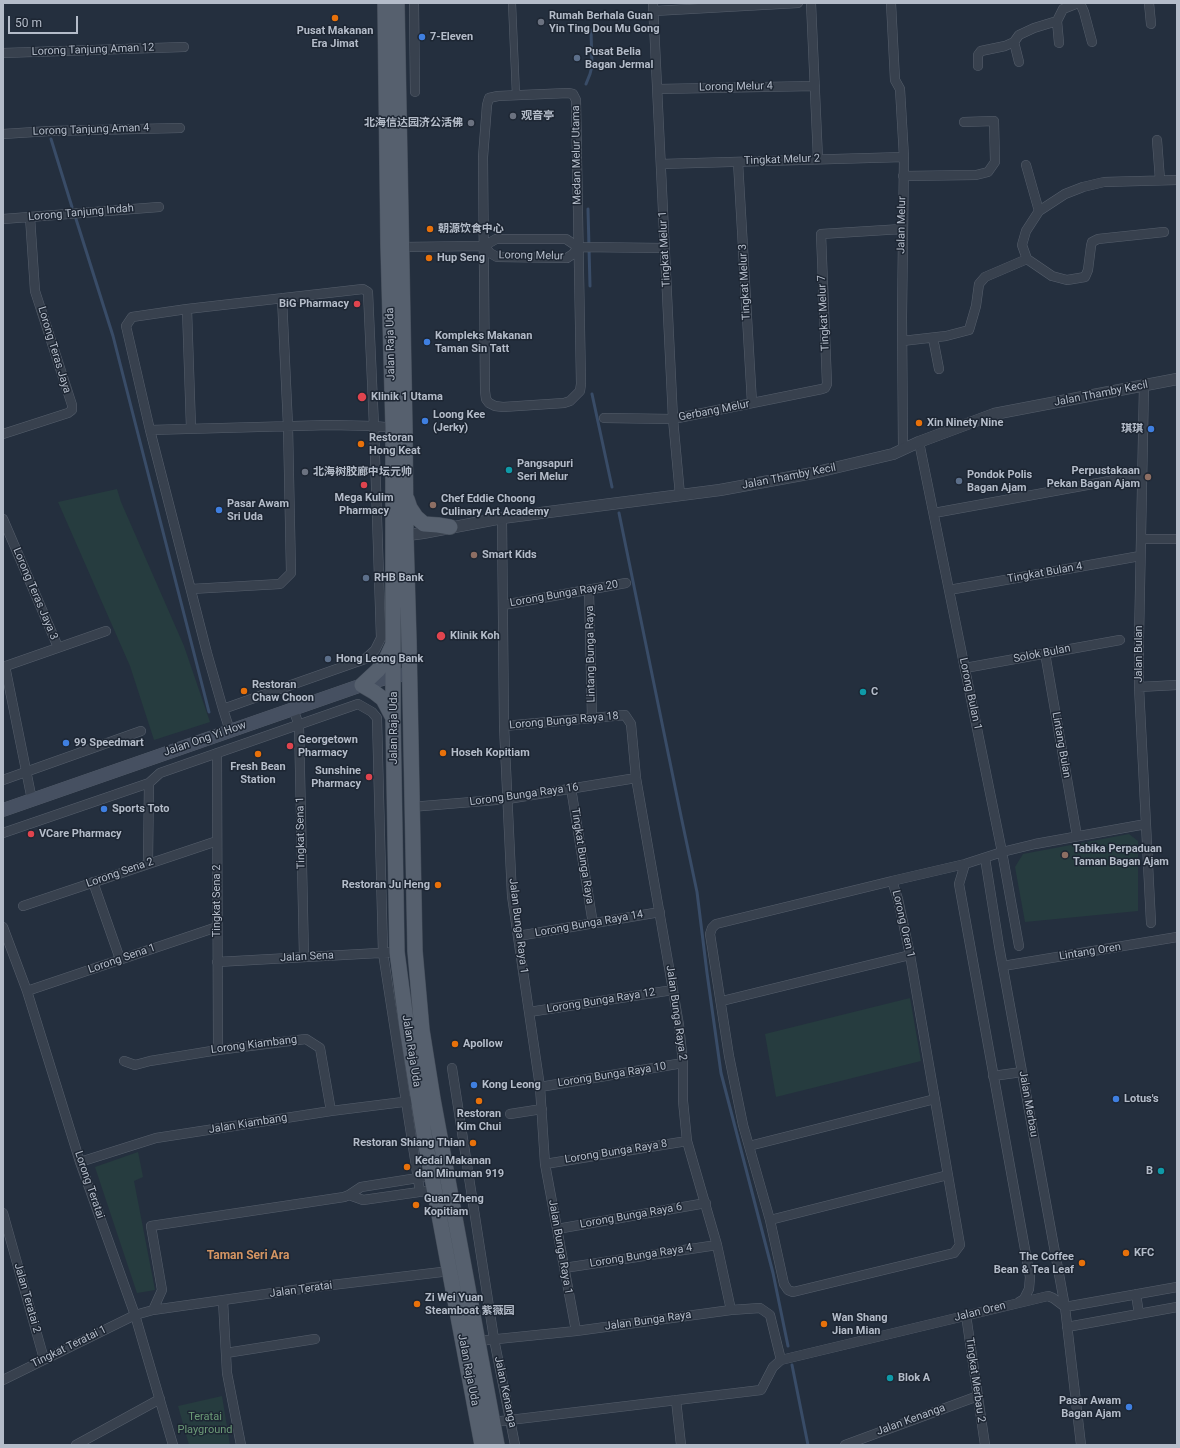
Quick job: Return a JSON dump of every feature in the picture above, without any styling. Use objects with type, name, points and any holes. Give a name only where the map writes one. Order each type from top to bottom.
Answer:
[{"type":"main road","name":"Jalan Raja Uda","points":[[385,3],[388,245],[399,429],[405,494],[399,536],[409,674],[415,951],[422,1026],[433,1099],[497,1445]]},
{"type":"main road","name":"Jalan Raja Uda","points":[[397,3],[401,247],[399,536],[394,641],[390,953],[407,1028],[412,1101],[426,1184],[450,1271],[482,1445]]},
{"type":"main road","points":[[405,494],[410,508],[416,517],[424,524],[438,524],[450,527]]},
{"type":"main road","points":[[394,641],[387,657],[378,670],[362,685],[383,699],[394,719]]},
{"type":"main road","name":"Jalan Ong Yi How","points":[[3,810],[362,685],[394,676],[409,674]]},
{"type":"main road","points":[[407,1028],[422,1026]]},
{"type":"street","points":[[414,3],[416,92]]},
{"type":"street","points":[[512,3],[516,95]]},
{"type":"street","points":[[654,7],[798,3]]},
{"type":"street","points":[[811,3],[818,159]]},
{"type":"street","name":"Jalan Melur","points":[[891,3],[895,80],[900,89],[904,157],[902,229],[903,449]]},
{"type":"street","points":[[1059,42],[1057,21],[1063,9],[1079,3],[1084,12],[1092,42]]},
{"type":"street","points":[[1149,3],[1151,24]]},
{"type":"street","name":"Tingkat Melur 1","points":[[654,7],[673,419],[680,495]]},
{"type":"street","points":[[978,66],[978,55],[981,51],[1005,46],[1014,42],[1019,35],[1034,28],[1057,21]]},
{"type":"street","points":[[1014,42],[1019,62]]},
{"type":"street","name":"Lorong Tanjung Aman 12","points":[[3,54],[184,47]]},
{"type":"street","name":"Lorong Melur 4","points":[[658,89],[815,86]]},
{"type":"street","name":"Medan Melur Utama","points":[[568,92],[573,94],[576,100],[585,248],[581,384],[580,391],[564,403],[503,407],[489,403],[486,399],[483,157],[487,105],[489,98],[516,95],[568,92]]},
{"type":"street","points":[[903,176],[976,174],[988,172],[995,162],[994,121],[964,122]]},
{"type":"street","name":"Lorong Tanjung Aman 4","points":[[3,134],[50,131],[180,128]]},
{"type":"street","points":[[1157,140],[1160,180]]},
{"type":"street","name":"Tingkat Melur 2","points":[[661,164],[904,157]]},
{"type":"street","name":"Tingkat Melur 3","points":[[738,162],[752,403]]},
{"type":"street","points":[[1026,165],[1039,211]]},
{"type":"street","points":[[1164,232],[1098,239],[1092,242],[1088,270],[1085,277],[1067,280],[1052,276],[1027,259],[1022,245],[1026,231],[1039,211],[1065,194],[1083,187],[1104,182],[1177,180]]},
{"type":"street","name":"Lorong Tanjung Indah","points":[[3,219],[159,207]]},
{"type":"street","name":"Lorong Teras Jaya","points":[[3,434],[68,413],[72,410],[70,399],[35,291],[30,217]]},
{"type":"street","name":"Tingkat Melur 7","points":[[822,389],[828,384],[821,234],[902,229]]},
{"type":"street","name":"Lorong Melur","points":[[401,247],[484,246],[496,239],[566,239],[585,248],[665,248]]},
{"type":"street","name":"Lorong Melur","points":[[484,246],[490,253],[497,257],[567,258],[585,248]]},
{"type":"street","points":[[902,341],[933,338],[969,330],[976,306],[979,284],[985,277],[1027,259]]},
{"type":"street","points":[[223,709],[365,659],[375,650],[380,638],[374,426],[368,292],[364,289],[187,309],[132,317],[126,326],[150,430],[191,589],[223,709],[230,731]]},
{"type":"street","points":[[191,589],[280,584],[291,574],[288,426],[282,298]]},
{"type":"street","points":[[187,309],[191,428]]},
{"type":"street","points":[[933,338],[939,369]]},
{"type":"street","name":"Jalan Thamby Kecil","points":[[399,536],[502,518],[720,490],[813,473],[892,454],[994,414],[1177,379]]},
{"type":"street","name":"Jalan Bulan","points":[[1144,385],[1139,687],[1151,923]]},
{"type":"street","name":"Gerbang Melur","points":[[604,418],[673,419],[822,389]]},
{"type":"street","points":[[150,430],[288,426],[374,426],[399,429]]},
{"type":"street","name":"Lorong Bulan 1","points":[[920,442],[1002,852],[1019,946]]},
{"type":"street","points":[[934,513],[1142,475]]},
{"type":"street","name":"Jalan Bunga Raya 1","points":[[502,518],[504,726],[512,896],[540,1087],[545,1164],[576,1331]]},
{"type":"street","name":"Lorong Teras Jaya 3","points":[[3,519],[58,647]]},
{"type":"street","points":[[1141,540],[1177,539]]},
{"type":"street","name":"Tingkat Bulan 4","points":[[949,590],[1140,556]]},
{"type":"street","name":"Lorong Bunga Raya 20","points":[[503,605],[626,583]]},
{"type":"street","name":"Lintang Bunga Raya","points":[[589,590],[592,718]]},
{"type":"street","points":[[32,800],[4,666],[106,631]]},
{"type":"street","name":"Solok Bulan","points":[[965,668],[1120,640]]},
{"type":"street","name":"Lintang Bulan","points":[[1045,653],[1077,836]]},
{"type":"street","points":[[1139,687],[1177,685]]},
{"type":"street","name":"Jalan Ong Yi How","points":[[3,833],[148,783],[160,773],[299,726],[358,704],[372,712],[377,718]]},
{"type":"street","name":"Tingkat Sena 1","points":[[293,709],[299,726],[304,958]]},
{"type":"street","name":"Lorong Bunga Raya 18","points":[[504,726],[625,715]]},
{"type":"street","name":"Jalan Bunga Raya 2","points":[[625,715],[631,724],[636,778],[679,1025],[683,1063],[683,1101],[687,1140],[717,1245],[731,1310]]},
{"type":"street","name":"Jalan Raja Uda","points":[[377,718],[390,953],[412,1101]]},
{"type":"street","points":[[3,780],[141,731]]},
{"type":"street","name":"Tingkat Sena 2","points":[[217,753],[218,1050]]},
{"type":"street","points":[[156,757],[160,773]]},
{"type":"street","name":"Lorong Bunga Raya 16","points":[[412,807],[508,799],[636,778]]},
{"type":"street","points":[[148,783],[148,863]]},
{"type":"street","name":"Tingkat Bunga Raya","points":[[571,788],[593,924]]},
{"type":"street","points":[[892,882],[965,864],[1002,852],[1077,836],[1146,824]]},
{"type":"street","name":"Lorong Sena 2","points":[[23,906],[217,841]]},
{"type":"street","name":"Jalan Merbau","points":[[985,858],[1003,966],[1065,1307],[1081,1445]]},
{"type":"street","points":[[965,864],[959,884],[1030,1277],[1029,1289],[1024,1299],[1020,1302]]},
{"type":"street","points":[[93,882],[120,959]]},
{"type":"street","name":"Lorong Oren 1","points":[[722,1001],[710,934],[712,928],[716,924],[892,882],[898,899],[910,956],[960,1245],[954,1253],[793,1292],[788,1290],[784,1284],[770,1220]]},
{"type":"street","name":"Lorong Bunga Raya 14","points":[[518,936],[660,912]]},
{"type":"street","name":"Lorong Sena 1","points":[[27,991],[217,926]]},
{"type":"street","name":"Lorong Teratai","points":[[3,927],[27,991],[80,1162],[135,1315],[173,1445]]},
{"type":"street","name":"Lintang Oren","points":[[1003,966],[1177,937]]},
{"type":"street","name":"Jalan Sena","points":[[218,962],[390,953]]},
{"type":"street","points":[[910,956],[722,1001],[731,1064],[743,1125],[770,1220],[948,1175]]},
{"type":"street","name":"Lorong Bunga Raya 12","points":[[530,1012],[673,990]]},
{"type":"street","name":"Lorong Kiambang","points":[[124,1061],[136,1065],[150,1061],[218,1050],[306,1039],[320,1048],[331,1110]]},
{"type":"street","name":"Lorong Bunga Raya 10","points":[[540,1087],[683,1063]]},
{"type":"street","name":"Jalan Kenanga","points":[[452,1068],[494,1339],[515,1445]]},
{"type":"street","points":[[993,1076],[1022,1072]]},
{"type":"street","points":[[749,1146],[935,1099]]},
{"type":"street","name":"Jalan Kiambang","points":[[80,1162],[156,1138],[331,1110],[412,1101]]},
{"type":"street","points":[[510,1114],[542,1109]]},
{"type":"street","name":"Lorong Bunga Raya 8","points":[[545,1164],[687,1140]]},
{"type":"street","points":[[350,1195],[363,1200],[426,1184]]},
{"type":"street","points":[[153,1310],[162,1290],[151,1226],[350,1195],[361,1188],[426,1184]]},
{"type":"street","name":"Lorong Bunga Raya 6","points":[[557,1229],[706,1203]]},
{"type":"street","name":"Jalan Teratai 2","points":[[3,1213],[44,1359]]},
{"type":"street","name":"Lorong Bunga Raya 4","points":[[564,1268],[717,1245]]},
{"type":"street","name":"Jalan Teratai","points":[[135,1315],[153,1310],[315,1287],[450,1271]]},
{"type":"street","points":[[1065,1307],[1177,1287]]},
{"type":"street","points":[[1136,1294],[1139,1314]]},
{"type":"street","name":"Jalan Oren","points":[[781,1360],[1048,1296],[1065,1307]]},
{"type":"street","points":[[223,1301],[227,1373],[241,1445]]},
{"type":"street","points":[[1067,1327],[1177,1307]]},
{"type":"street","name":"Jalan Bunga Raya","points":[[478,1341],[576,1331],[731,1310],[760,1308],[770,1315],[781,1360]]},
{"type":"street","name":"Tingkat Teratai 1","points":[[3,1380],[135,1315]]},
{"type":"street","name":"Tingkat Merbau 2","points":[[966,1315],[985,1445]]},
{"type":"street","points":[[226,1353],[315,1339]]},
{"type":"street","points":[[493,1422],[761,1390],[773,1367],[781,1360]]},
{"type":"street","name":"Jalan Kenanga","points":[[845,1445],[978,1396]]},
{"type":"street","points":[[76,1445],[160,1399]]},
{"type":"street","points":[[676,1400],[681,1445]]},
{"type":"green space","points":[[117,489],[121,502],[184,646],[210,722],[154,740],[130,666],[58,502]]},
{"type":"green space","points":[[1129,834],[1138,841],[1138,911],[1025,922],[1015,867],[1023,854]]},
{"type":"green space","points":[[910,998],[921,1061],[776,1097],[765,1034]]},
{"type":"green space","points":[[138,1152],[143,1177],[134,1181],[155,1290],[137,1293],[95,1167]]},
{"type":"green space","name":"Teratai Playground","points":[[222,1396],[230,1445],[189,1445],[178,1406]]},
{"type":"waterway","points":[[586,84],[592,66],[591,30]]},
{"type":"waterway","points":[[51,139],[72,207]]},
{"type":"waterway","points":[[588,209],[590,286]]},
{"type":"waterway","points":[[76,219],[113,336],[209,712]]},
{"type":"waterway","points":[[592,394],[612,487]]},
{"type":"waterway","points":[[619,513],[697,892],[721,1073],[773,1273],[788,1346]]},
{"type":"waterway","points":[[792,1365],[808,1445]]},
{"type":"place","name":"Pusat Makanan Era Jimat","points":[[335,18]]},
{"type":"place","name":"Rumah Berhala Guan Yin Ting Dou Mu Gong","points":[[541,22]]},
{"type":"place","name":"7-Eleven","points":[[422,37]]},
{"type":"place","name":"Pusat Belia Bagan Jermal","points":[[577,58]]},
{"type":"place","name":"观音亭","points":[[513,116]]},
{"type":"place","name":"北海信达园济公活佛","points":[[471,123]]},
{"type":"place","name":"朝源饮食中心","points":[[430,229]]},
{"type":"place","name":"Hup Seng","points":[[429,258]]},
{"type":"place","name":"BiG Pharmacy","points":[[357,304]]},
{"type":"place","name":"Kompleks Makanan Taman Sin Tatt","points":[[427,342]]},
{"type":"place","name":"Klinik 1 Utama","points":[[362,397]]},
{"type":"place","name":"Loong Kee (Jerky)","points":[[425,421]]},
{"type":"place","name":"Xin Ninety Nine","points":[[919,423]]},
{"type":"place","name":"琪琪","points":[[1151,429]]},
{"type":"place","name":"Restoran Hong Keat","points":[[361,444]]},
{"type":"place","name":"Pangsapuri Seri Melur","points":[[509,470]]},
{"type":"place","name":"北海树胶廊中坛元帅","points":[[305,472]]},
{"type":"place","name":"Perpustakaan Pekan Bagan Ajam","points":[[1148,477]]},
{"type":"place","name":"Pondok Polis Bagan Ajam","points":[[959,481]]},
{"type":"place","name":"Mega Kulim Pharmacy","points":[[364,485]]},
{"type":"place","name":"Chef Eddie Choong Culinary Art Academy","points":[[433,505]]},
{"type":"place","name":"Pasar Awam Sri Uda","points":[[219,510]]},
{"type":"place","name":"Smart Kids","points":[[474,555]]},
{"type":"place","name":"RHB Bank","points":[[366,578]]},
{"type":"place","name":"Klinik Koh","points":[[441,636]]},
{"type":"place","name":"Hong Leong Bank","points":[[328,659]]},
{"type":"place","name":"Restoran Chaw Choon","points":[[244,691]]},
{"type":"place","name":"C","points":[[863,692]]},
{"type":"place","name":"99 Speedmart","points":[[66,743]]},
{"type":"place","name":"Georgetown Pharmacy","points":[[290,746]]},
{"type":"place","name":"Hoseh Kopitiam","points":[[443,753]]},
{"type":"place","name":"Fresh Bean Station","points":[[258,754]]},
{"type":"place","name":"Sunshine Pharmacy","points":[[369,777]]},
{"type":"place","name":"Sports Toto","points":[[104,809]]},
{"type":"place","name":"VCare Pharmacy","points":[[31,834]]},
{"type":"place","name":"Tabika Perpaduan Taman Bagan Ajam","points":[[1065,855]]},
{"type":"place","name":"Restoran Ju Heng","points":[[438,885]]},
{"type":"place","name":"Apollow","points":[[455,1044]]},
{"type":"place","name":"Kong Leong","points":[[474,1085]]},
{"type":"place","name":"Lotus's","points":[[1116,1099]]},
{"type":"place","name":"Restoran Kim Chui","points":[[479,1101]]},
{"type":"place","name":"Restoran Shiang Thian","points":[[473,1143]]},
{"type":"place","name":"Kedai Makanan dan Minuman 919","points":[[407,1167]]},
{"type":"place","name":"B","points":[[1161,1171]]},
{"type":"place","name":"Guan Zheng Kopitiam","points":[[416,1205]]},
{"type":"place","name":"KFC","points":[[1126,1253]]},
{"type":"place","name":"The Coffee Bean & Tea Leaf","points":[[1082,1263]]},
{"type":"place","name":"Zi Wei Yuan Steamboat 紫薇园","points":[[417,1304]]},
{"type":"place","name":"Wan Shang Jian Mian","points":[[824,1324]]},
{"type":"place","name":"Blok A","points":[[890,1378]]},
{"type":"place","name":"Pasar Awam Bagan Ajam","points":[[1129,1407]]},
{"type":"district","name":"Taman Seri Ara","points":[[248,1256]]}]
